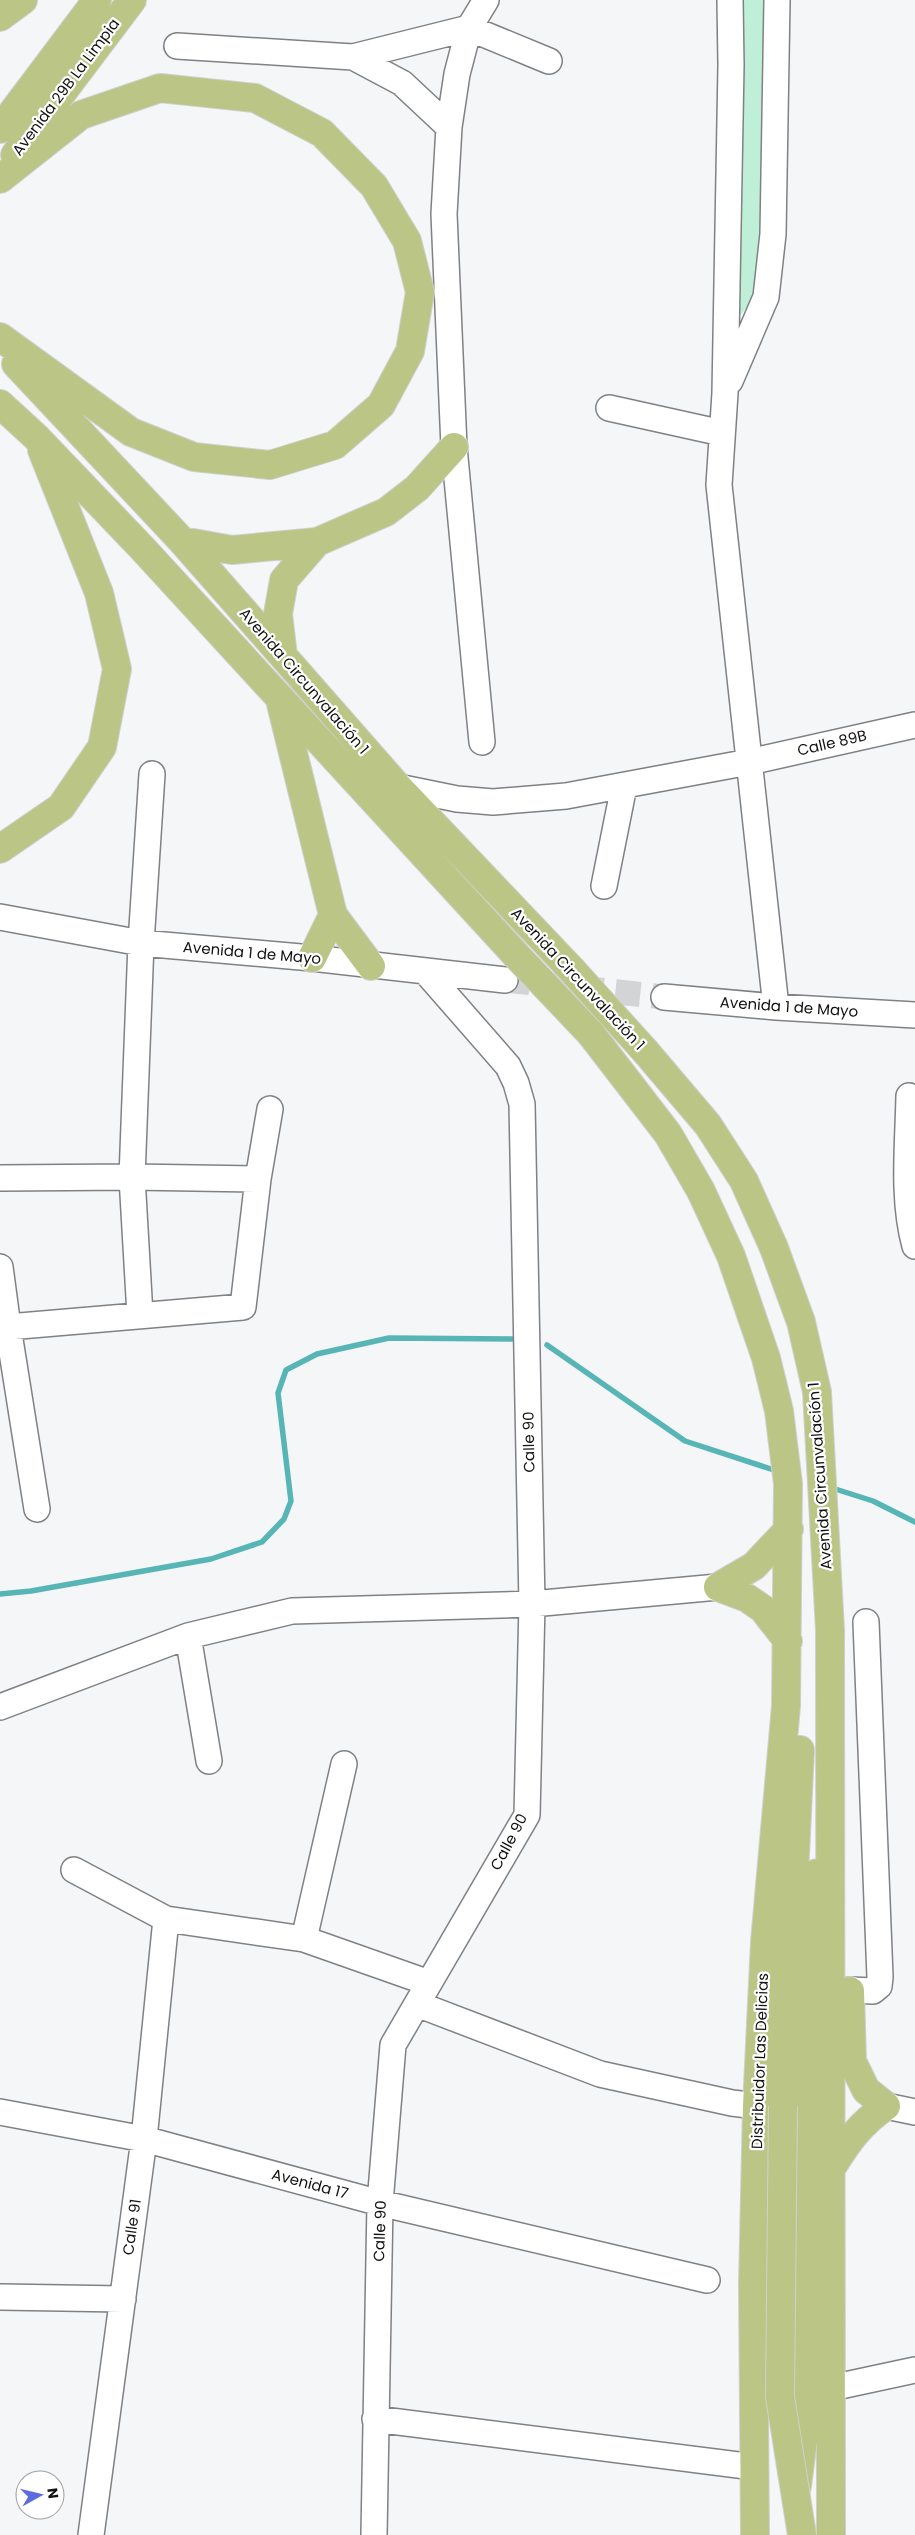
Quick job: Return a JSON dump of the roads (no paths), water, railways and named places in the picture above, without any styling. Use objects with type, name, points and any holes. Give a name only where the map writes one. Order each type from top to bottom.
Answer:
[{"type":"main road","points":[[0,17],[23,0]]},
{"type":"main road","points":[[0,129],[97,0]]},
{"type":"main road","name":"Avenida 29B La Limpia","points":[[0,174],[132,0]]},
{"type":"main road","points":[[0,179],[81,115],[160,88],[255,98],[322,133],[374,186],[407,242],[420,292],[410,351],[381,405],[335,445],[270,465],[194,457],[130,432],[0,338]]},
{"type":"main road","name":"Avenida Circunvalación 1","points":[[0,347],[182,541],[398,787],[572,970],[646,1052],[708,1125],[744,1181],[774,1248],[801,1322],[817,1392],[830,1630],[831,1762]]},
{"type":"main road","name":"Avenida Circunvalación 1","points":[[0,404],[36,437],[143,549],[280,700],[591,1034],[668,1134],[701,1191],[731,1256],[766,1358],[779,1411],[787,1473],[788,1587]]},
{"type":"main road","points":[[0,849],[62,807],[102,746],[117,669],[99,593],[36,437]]},
{"type":"main road","points":[[182,541],[232,550],[317,542],[386,512],[417,488],[454,447]]},
{"type":"main road","points":[[283,656],[278,614],[284,580],[317,542]]},
{"type":"main road","points":[[280,700],[334,915],[371,966]]},
{"type":"main road","points":[[312,958],[334,915]]},
{"type":"main road","points":[[718,1587],[754,1566],[789,1530]]},
{"type":"main road","points":[[718,1587],[747,1598],[763,1609],[788,1641]]},
{"type":"main road","points":[[788,1587],[803,1703],[770,2106],[780,2397],[802,2535]]},
{"type":"main road","name":"Distribuidor Las Delicias","points":[[755,2535],[753,2284],[770,2106],[765,1942],[786,1706],[788,1587]]},
{"type":"main road","points":[[831,1762],[850,1990],[852,2061],[866,2090],[886,2106],[865,2120],[848,2140],[832,2167]]},
{"type":"main road","points":[[831,1762],[831,2535]]},
{"type":"main road","points":[[791,2535],[809,2393],[808,2179],[812,1911],[831,1762]]},
{"type":"street","points":[[482,742],[454,447],[444,214],[449,127],[457,74],[469,28],[486,0]]},
{"type":"street","points":[[730,0],[725,393],[719,485],[776,1007]]},
{"type":"street","points":[[725,393],[766,297],[773,234],[777,0]]},
{"type":"street","points":[[177,46],[353,57],[469,28],[549,61]]},
{"type":"street","points":[[353,57],[402,82],[449,127]]},
{"type":"street","points":[[609,408],[722,433]]},
{"type":"street","name":"Calle 89B","points":[[398,787],[457,799],[493,802],[566,796],[749,762],[915,725]]},
{"type":"street","points":[[140,1314],[132,1177],[141,943],[152,774]]},
{"type":"street","points":[[604,886],[624,786]]},
{"type":"street","name":"Avenida 1 de Mayo","points":[[0,917],[141,943],[312,958],[505,980]]},
{"type":"street","name":"Calle 90","points":[[374,2535],[380,2203],[393,2044],[527,1815],[532,1604],[522,1104],[516,1083],[508,1066],[425,971]]},
{"type":"street","name":"Avenida 1 de Mayo","points":[[664,997],[776,1007],[915,1015]]},
{"type":"street","points":[[909,1096],[907,1168],[910,1221],[915,1246]]},
{"type":"street","points":[[8,1327],[140,1314],[243,1307],[258,1180],[270,1109]]},
{"type":"street","points":[[0,1178],[132,1177],[258,1180]]},
{"type":"street","points":[[0,1267],[37,1509]]},
{"type":"street","points":[[0,1707],[188,1636],[292,1610],[532,1604],[718,1587]]},
{"type":"street","points":[[850,1990],[873,1991],[879,1986],[880,1977],[866,1622]]},
{"type":"street","points":[[188,1636],[209,1761]]},
{"type":"street","points":[[304,1939],[344,1764]]},
{"type":"street","points":[[74,1870],[166,1919],[304,1939],[600,2074],[732,2103],[770,2106]]},
{"type":"street","name":"Calle 91","points":[[91,2535],[144,2139],[166,1919]]},
{"type":"street","points":[[886,2106],[915,2112]]},
{"type":"street","name":"Avenida 17","points":[[0,2112],[144,2139],[380,2203],[707,2280]]},
{"type":"street","points":[[0,2297],[123,2298]]},
{"type":"street","points":[[831,2388],[915,2370]]},
{"type":"street","points":[[375,2418],[754,2467]]},
{"type":"waterway","points":[[0,1594],[31,1591],[211,1559],[262,1542],[284,1519],[291,1501],[278,1393],[286,1370],[317,1354],[389,1338],[512,1339]]},
{"type":"waterway","points":[[547,1345],[685,1441],[777,1471]]},
{"type":"waterway","points":[[829,1487],[873,1501],[915,1522]]},
{"type":"tunnel","points":[[505,980],[664,997]]}]
